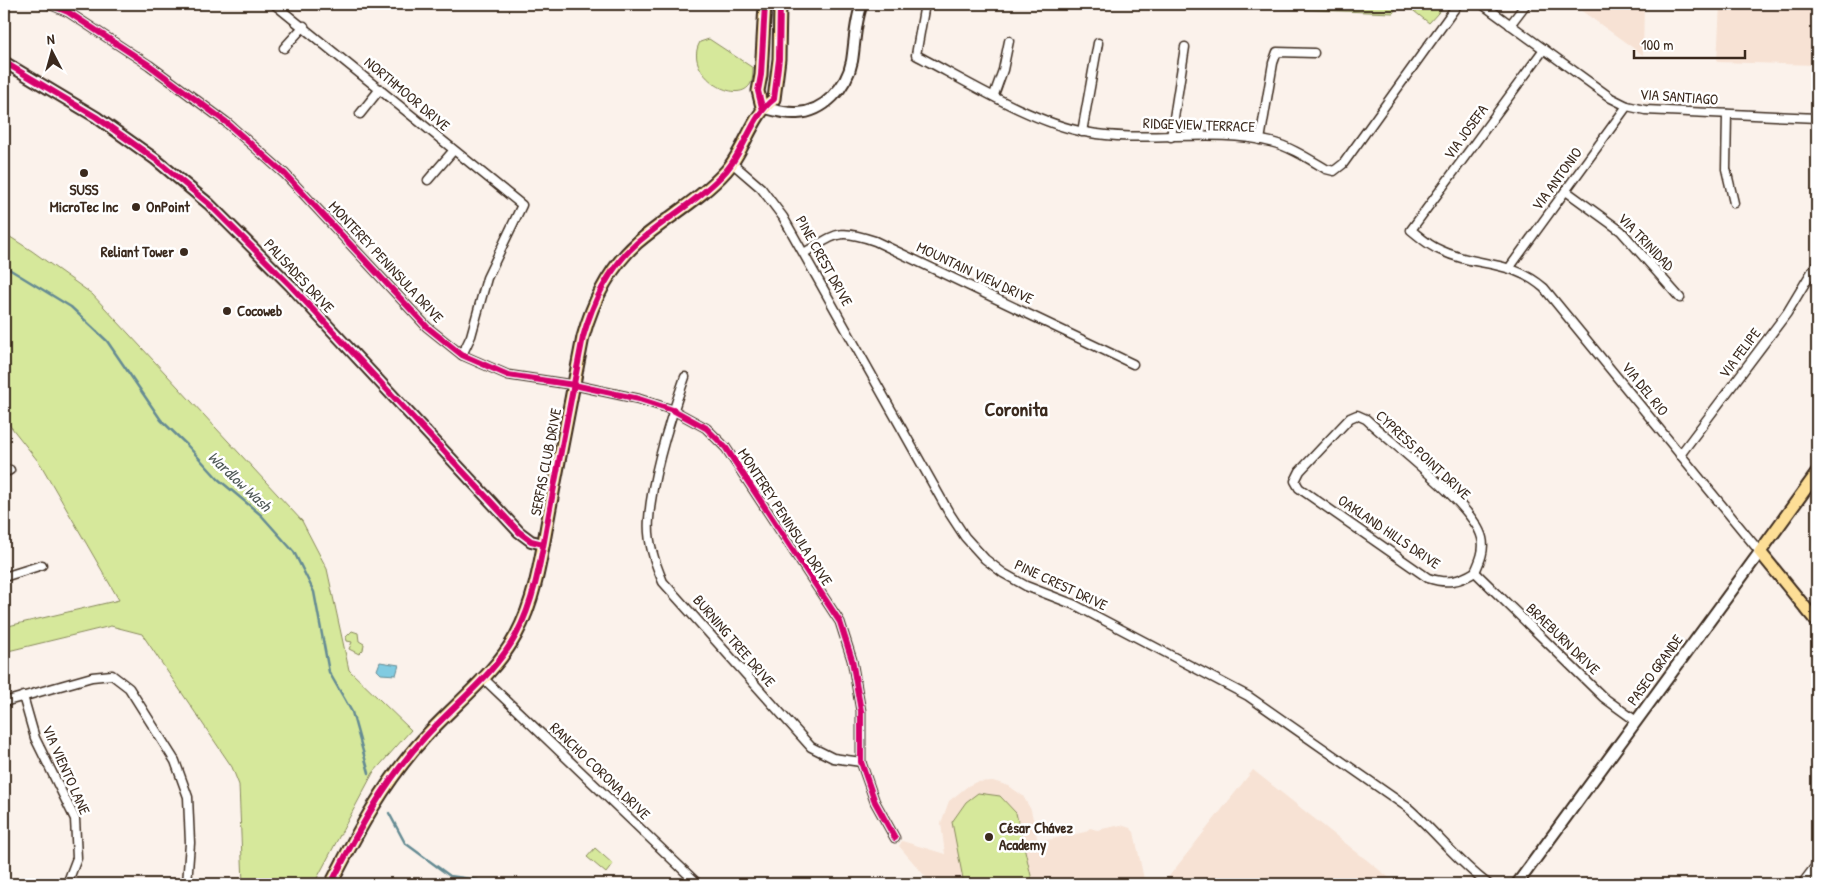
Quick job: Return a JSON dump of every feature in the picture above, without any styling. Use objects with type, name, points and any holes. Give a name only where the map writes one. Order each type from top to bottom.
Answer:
[{"type":"main road","name":"SERFAS CLUB DRIVE","points":[[762,107],[758,91],[761,75],[765,4]]},
{"type":"main road","name":"SERFAS CLUB DRIVE","points":[[331,884],[364,819],[391,777],[425,736],[482,677],[516,636],[527,612],[543,544],[588,316],[610,273],[636,244],[696,198],[732,164],[752,130],[762,107],[774,99],[779,60],[780,4]]},
{"type":"main road","name":"PASEO GRANDE","points":[[1760,552],[1817,473]]},
{"type":"main road","name":"VIA DEL RIO","points":[[1760,552],[1817,622]]},
{"type":"street","name":"MONTEREY PENINSULA DRIVE","points":[[49,4],[68,12],[149,65],[226,122],[285,174],[427,327],[462,355],[508,375],[574,385],[639,399],[673,410],[706,428],[726,448],[840,622],[852,660],[861,711],[861,762]]},
{"type":"street","name":"NORTHMOOR DRIVE","points":[[274,4],[304,26],[522,205],[487,278],[472,336],[462,355]]},
{"type":"street","points":[[762,107],[789,113],[807,111],[824,103],[839,90],[845,81],[851,64],[862,4]]},
{"type":"street","name":"RIDGEVIEW TERRACE","points":[[925,4],[916,54],[1037,116],[1082,132],[1107,136],[1237,137],[1260,140],[1274,143],[1326,169],[1334,171],[1343,164],[1458,4]]},
{"type":"street","name":"VIA SANTIAGO","points":[[1482,4],[1611,98],[1627,106],[1646,110],[1817,118]]},
{"type":"street","points":[[1510,24],[1526,4]]},
{"type":"street","points":[[284,48],[304,26]]},
{"type":"street","points":[[994,94],[1003,70],[1009,41]]},
{"type":"street","points":[[1082,132],[1098,43]]},
{"type":"street","points":[[1172,137],[1185,47]]},
{"type":"street","name":"VIA JOSEFA","points":[[1411,230],[1544,50]]},
{"type":"street","points":[[1260,140],[1273,62],[1277,52],[1314,53]]},
{"type":"street","name":"PALISADES DRIVE","points":[[4,62],[96,116],[210,204],[290,284],[519,532],[531,541],[543,544]]},
{"type":"street","points":[[360,114],[380,89]]},
{"type":"street","name":"VIA ANTONIO","points":[[1510,267],[1627,106]]},
{"type":"street","points":[[1727,114],[1726,169],[1734,203]]},
{"type":"street","points":[[428,180],[453,150]]},
{"type":"street","name":"PINE CREST DRIVE","points":[[732,164],[773,202],[804,253],[948,511],[965,537],[985,559],[1026,586],[1075,605],[1248,696],[1407,807],[1427,824],[1469,869],[1488,884]]},
{"type":"street","name":"VIA TRINIDAD","points":[[1566,191],[1621,231],[1680,298]]},
{"type":"street","name":"VIA DEL RIO","points":[[1411,230],[1438,250],[1455,256],[1510,267],[1525,273],[1544,288],[1760,552]]},
{"type":"street","name":"MOUNTAIN VIEW DRIVE","points":[[804,253],[836,234],[851,233],[875,241],[1134,364]]},
{"type":"street","name":"VIA FELIPE","points":[[1680,455],[1788,313],[1817,264]]},
{"type":"street","name":"BURNING TREE DRIVE","points":[[685,377],[673,410],[649,520],[653,558],[663,582],[811,747],[833,758],[861,762]]},
{"type":"street","name":"CYPRESS POINT DRIVE","points":[[1295,481],[1300,471],[1350,418],[1357,414],[1366,419],[1437,482],[1476,525],[1482,538],[1482,556],[1475,572]]},
{"type":"street","name":"OAKLAND HILLS DRIVE","points":[[1295,481],[1299,488],[1428,578],[1441,582],[1450,582],[1475,572]]},
{"type":"street","name":"PASEO GRANDE","points":[[1517,884],[1760,552]]},
{"type":"street","points":[[4,578],[42,565]]},
{"type":"street","name":"BRAEBURN DRIVE","points":[[1475,572],[1604,697],[1636,720]]},
{"type":"street","points":[[4,702],[112,675],[129,688],[175,761],[188,796],[190,842],[187,884]]},
{"type":"street","name":"RANCHO CORONA DRIVE","points":[[482,677],[698,884]]},
{"type":"street","name":"VIA VIENTO LANE","points":[[22,696],[35,738],[75,819],[77,858],[66,884]]},
{"type":"street","points":[[861,762],[875,802],[896,838]]},
{"type":"street","points":[[1802,884],[1817,864]]},
{"type":"shaded area","points":[[1572,4],[1644,4],[1643,55]]},
{"type":"shaded area","points":[[1720,4],[1817,4],[1817,65],[1717,62]]},
{"type":"shaded area","points":[[1253,770],[1397,884],[1163,884]]},
{"type":"shaded area","name":"César Chávez Academy","points":[[993,781],[1009,786],[1023,796],[1031,810],[1038,842],[1085,832],[1090,828],[1097,830],[1121,825],[1130,828],[1134,832],[1145,884],[929,884],[930,882],[899,846],[902,841],[945,854],[941,823],[949,801],[976,782]]},
{"type":"green space","points":[[1165,4],[1399,4],[1393,13]]},
{"type":"green space","points":[[1405,4],[1446,4],[1429,23]]},
{"type":"green space","points":[[709,39],[753,68],[752,81],[744,90],[735,92],[724,89],[714,84],[705,75],[699,65],[696,54],[700,42]]},
{"type":"green space","points":[[4,233],[92,294],[302,521],[327,569],[349,670],[411,730],[373,773],[314,884],[243,884],[239,785],[232,767],[142,634],[111,626],[4,652],[4,627],[119,600],[41,465],[4,418]]},
{"type":"green space","points":[[352,631],[358,633],[359,641],[364,644],[363,650],[359,654],[349,649],[352,642],[347,641],[346,637]]},
{"type":"green space","points":[[978,793],[1000,796],[1016,813],[1033,884],[964,884],[952,822],[966,802]]},
{"type":"green space","points":[[595,848],[613,864],[606,873],[587,857]]},
{"type":"water","points":[[380,662],[399,665],[396,675],[381,674],[377,670]]},
{"type":"waterway","name":"Wardlow Wash","points":[[4,266],[71,307],[107,341],[161,420],[218,479],[261,515],[294,552],[314,592],[329,672],[352,712],[369,773]]},
{"type":"waterway","name":"Wardlow Wash","points":[[389,813],[405,843],[450,876],[478,880],[481,884]]},
{"type":"cycle path","points":[[49,4],[68,12],[149,65],[226,122],[285,174],[427,327],[462,355],[508,375],[574,385],[639,399],[673,410],[706,428],[726,448],[840,622],[852,660],[861,711],[861,762],[875,802],[895,838]]},
{"type":"cycle path","points":[[762,107],[758,91],[761,75],[765,4]]},
{"type":"cycle path","points":[[331,884],[362,825],[398,770],[426,736],[497,663],[516,635],[529,605],[538,573],[583,337],[597,298],[610,274],[637,243],[706,191],[726,171],[733,163],[754,123],[766,106],[774,99],[779,59],[780,4]]},
{"type":"cycle path","points":[[4,62],[96,117],[155,159],[209,204],[290,285],[519,532],[531,541],[543,544]]},
{"type":"place","name":"SUSS MicroTec Inc","points":[[84,173]]},
{"type":"place","name":"OnPoint","points":[[136,207]]},
{"type":"place","name":"Reliant Tower","points":[[184,252]]},
{"type":"place","name":"Cocoweb","points":[[227,311]]},
{"type":"place","name":"César Chávez Academy","points":[[989,837]]},
{"type":"district","name":"Coronita","points":[[1016,409]]}]
